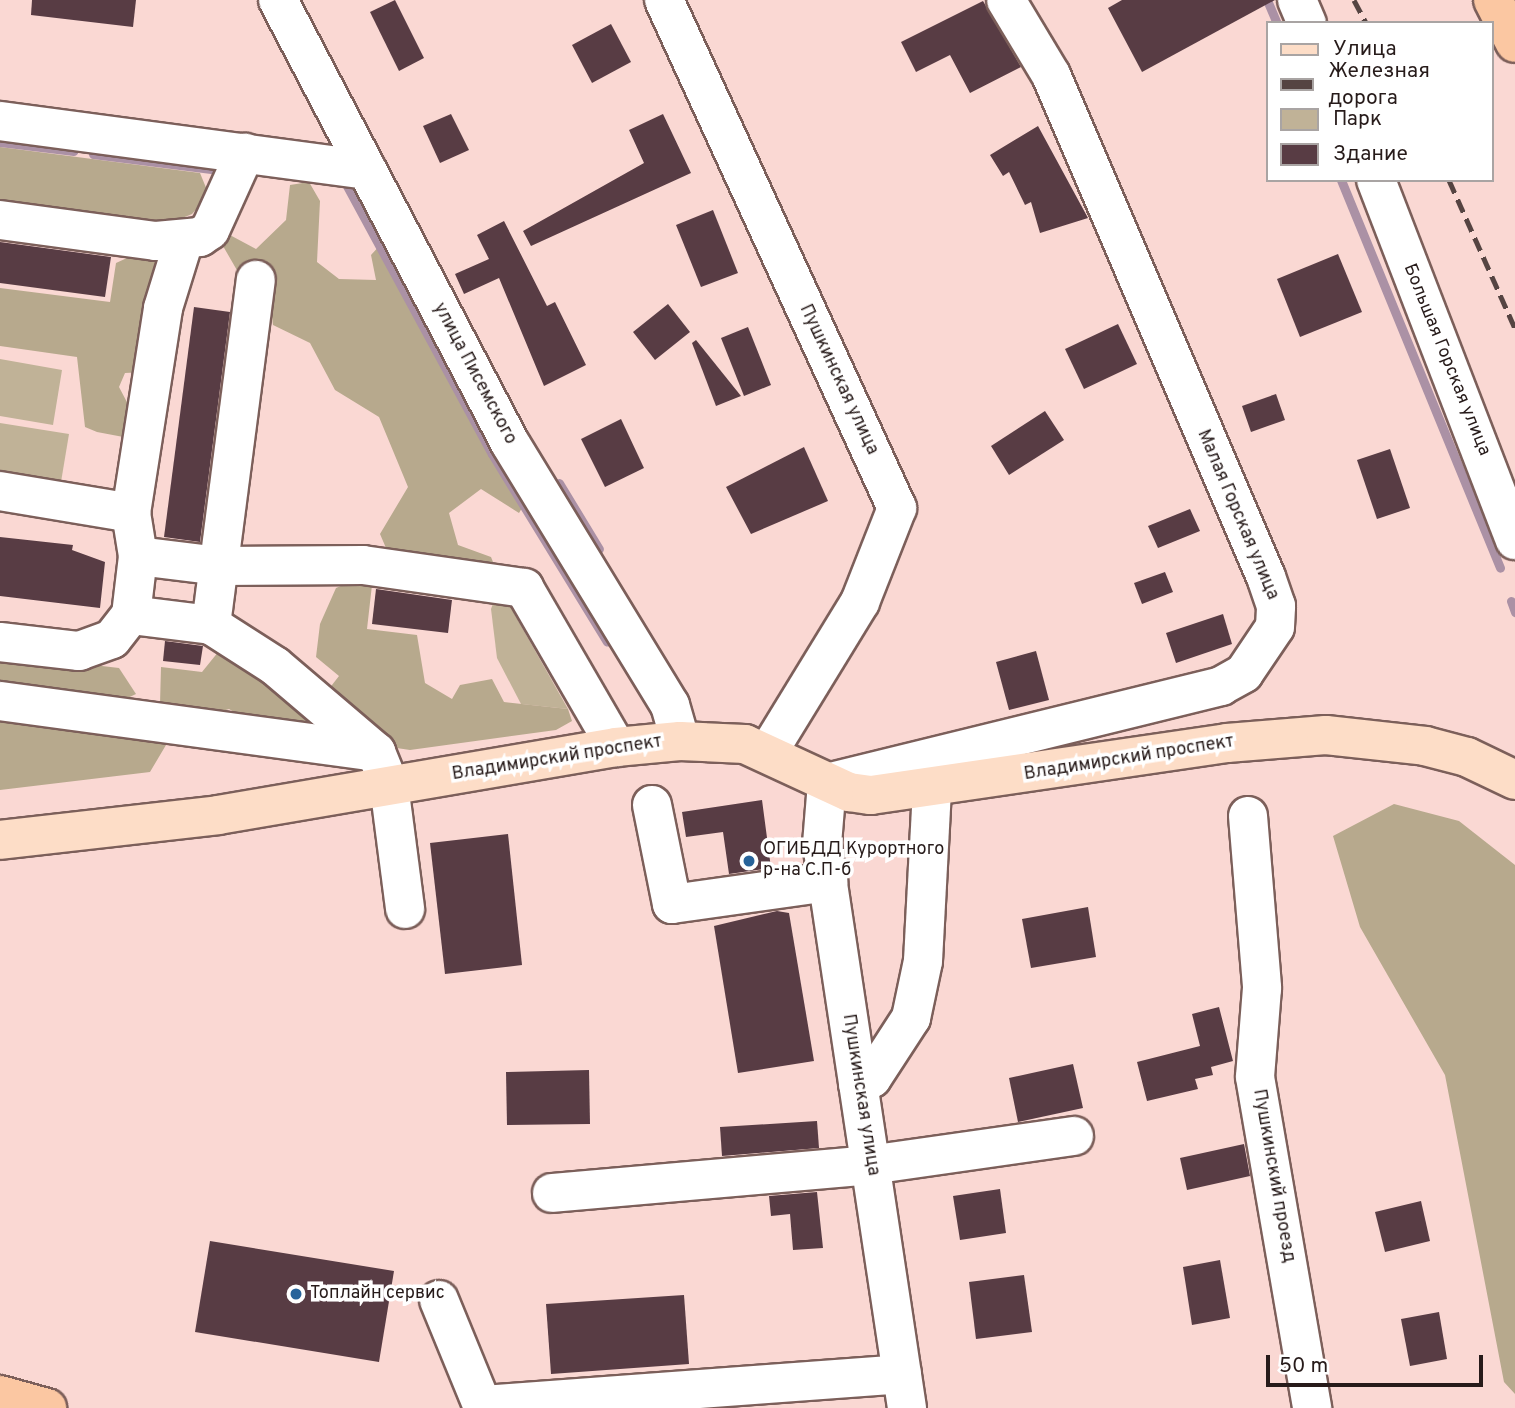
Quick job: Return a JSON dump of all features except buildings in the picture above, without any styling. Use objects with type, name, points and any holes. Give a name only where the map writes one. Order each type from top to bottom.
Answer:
[{"type":"highway","points":[[1493,0],[1515,43]]},
{"type":"highway","points":[[0,1395],[47,1408]]},
{"type":"main road","name":"Владимирский проспект","points":[[0,840],[219,815],[382,769],[680,741],[717,740],[768,752],[827,783],[871,795],[932,789],[1227,744],[1326,735],[1425,746],[1512,777]]},
{"type":"street","name":"улица Писемского","points":[[278,0],[510,443],[670,705],[680,741]]},
{"type":"street","name":"Пушкинская улица","points":[[664,0],[897,508],[860,602],[768,752]]},
{"type":"street","name":"Малая Горская улица","points":[[827,783],[1221,686],[1244,673],[1275,627],[1276,606],[1266,577],[1051,75],[1006,0]]},
{"type":"street","points":[[1297,0],[1306,21]]},
{"type":"street","points":[[0,121],[367,170]]},
{"type":"street","points":[[0,220],[184,240],[210,229],[245,153]]},
{"type":"street","name":"Большая Горская улица","points":[[1377,182],[1515,540]]},
{"type":"street","points":[[0,642],[79,651],[112,639],[131,615],[138,556],[131,513],[163,308],[184,240]]},
{"type":"street","points":[[211,625],[257,280]]},
{"type":"street","points":[[0,491],[131,513]]},
{"type":"street","points":[[138,556],[219,566],[363,565],[524,588],[616,747]]},
{"type":"street","points":[[131,615],[211,625],[275,666],[382,769],[405,909]]},
{"type":"street","points":[[0,701],[382,769]]},
{"type":"street","name":"Пушкинская улица","points":[[827,783],[822,844],[904,1391]]},
{"type":"street","points":[[858,1084],[872,1078],[911,1018],[923,961],[932,789]]},
{"type":"street","points":[[652,805],[672,904],[828,881]]},
{"type":"street","name":"Пушкинский проезд","points":[[1248,816],[1262,988],[1255,1077],[1312,1408]]},
{"type":"street","points":[[552,1193],[870,1165],[1074,1136]]},
{"type":"street","points":[[439,1300],[482,1405],[904,1391]]},
{"type":"green space","points":[[0,359],[62,370],[53,425],[0,416]]},
{"type":"green space","points":[[0,423],[69,434],[60,488],[0,478]]},
{"type":"green space","points":[[496,596],[507,601],[568,709],[521,704],[497,658],[491,609]]},
{"type":"shaded area","points":[[0,147],[200,173],[209,195],[192,214],[161,227],[0,206]]},
{"type":"shaded area","points":[[309,182],[320,201],[317,262],[339,279],[376,280],[371,255],[382,243],[396,253],[528,498],[519,513],[481,489],[449,513],[458,545],[491,557],[495,567],[389,555],[380,534],[408,487],[379,417],[335,390],[310,343],[273,325],[267,278],[238,272],[223,246],[228,234],[256,249],[286,220],[290,185]]},
{"type":"shaded area","points":[[151,247],[168,259],[146,372],[125,373],[119,387],[139,425],[134,439],[85,427],[77,357],[0,346],[0,288],[110,302],[116,263]]},
{"type":"shaded area","points":[[362,577],[372,585],[367,629],[417,635],[425,683],[452,699],[460,685],[492,679],[504,702],[568,709],[572,721],[556,730],[410,750],[390,747],[325,694],[339,676],[316,657],[320,624],[336,588]]},
{"type":"shaded area","points":[[219,651],[252,668],[331,734],[267,731],[229,709],[203,717],[202,742],[166,745],[150,772],[0,790],[0,713],[160,704],[161,667],[202,672]]},
{"type":"shaded area","points":[[0,654],[119,668],[136,694],[119,702],[0,688]]},
{"type":"shaded area","points":[[1394,804],[1459,821],[1515,865],[1515,1394],[1504,1382],[1445,1075],[1360,927],[1333,836]]},
{"type":"waterway","points":[[1267,0],[1276,21]]},
{"type":"waterway","points":[[0,142],[73,151]]},
{"type":"waterway","points":[[93,154],[219,170]]},
{"type":"waterway","points":[[1342,182],[1500,568]]},
{"type":"waterway","points":[[346,184],[492,454],[607,642]]},
{"type":"waterway","points":[[559,483],[599,549]]},
{"type":"waterway","points":[[1511,601],[1515,612]]},
{"type":"railway","points":[[1354,0],[1365,21]]},
{"type":"railway","points":[[1450,182],[1515,328]]},
{"type":"place","name":"ОГИБДД Курортного р-на С.П-б","points":[[749,861]]},
{"type":"place","name":"Топлайн сервис","points":[[296,1294]]}]
